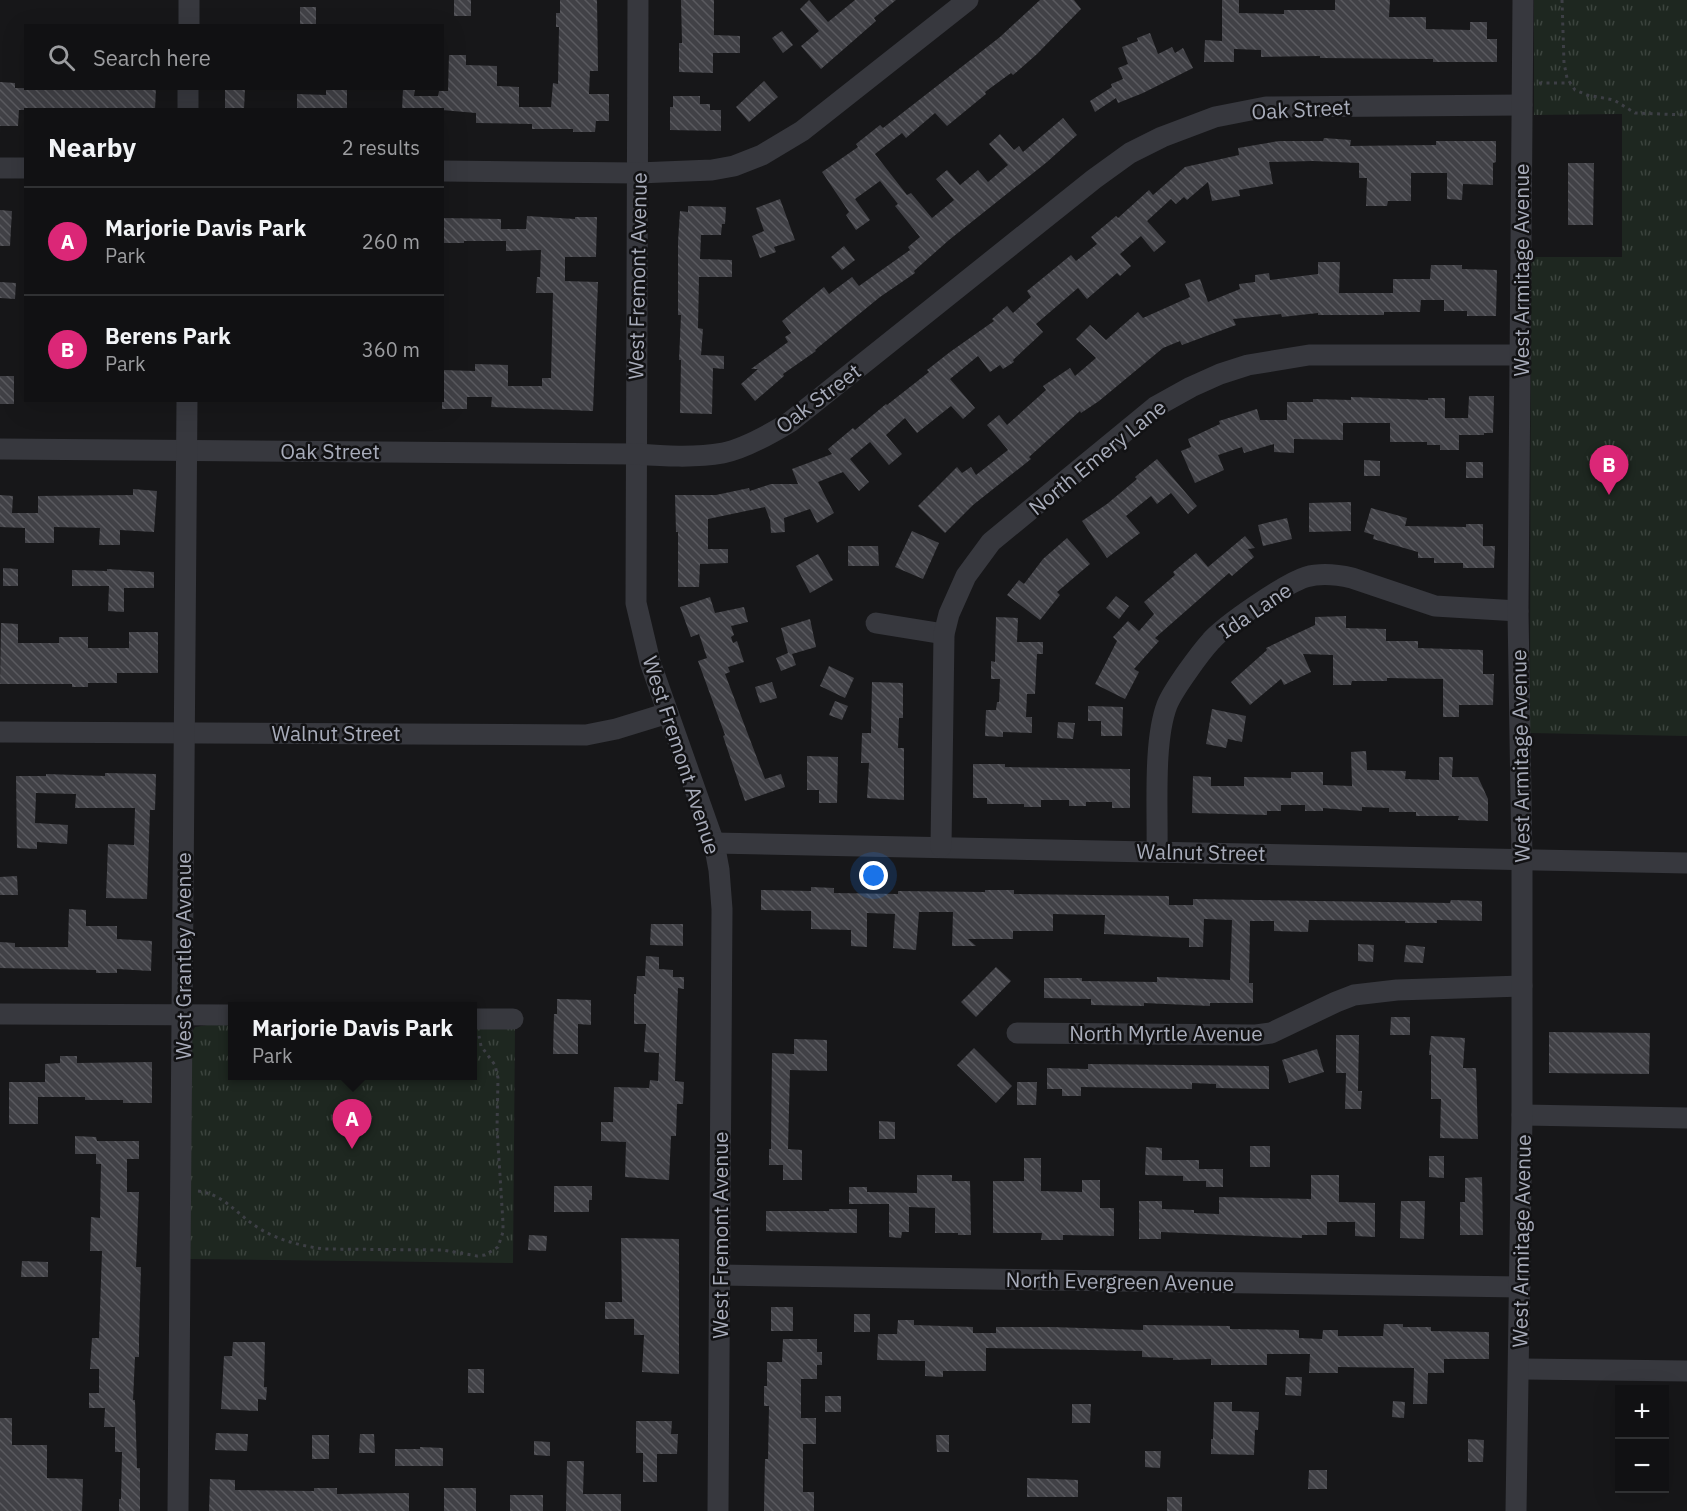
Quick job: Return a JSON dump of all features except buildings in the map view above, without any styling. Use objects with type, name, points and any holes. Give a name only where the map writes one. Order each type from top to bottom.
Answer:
[{"type":"street","points":[[189,0],[189,24]]},
{"type":"street","name":"West Fremont Avenue","points":[[638,0],[636,603],[650,662],[714,843],[722,909],[718,1511]]},
{"type":"street","points":[[444,171],[638,172],[712,170],[734,166],[762,155],[802,132],[968,0]]},
{"type":"street","name":"West Armitage Avenue","points":[[1516,1511],[1522,1115],[1522,860],[1518,611],[1523,0]]},
{"type":"street","points":[[188,90],[188,108]]},
{"type":"street","name":"Oak Street","points":[[0,449],[668,456],[724,453],[771,434],[790,422],[1094,179],[1130,153],[1162,137],[1215,117],[1266,107],[1522,105]]},
{"type":"street","points":[[0,168],[24,168]]},
{"type":"street","name":"North Emery Lane","points":[[940,847],[944,634],[949,615],[966,576],[991,542],[1155,407],[1220,374],[1248,365],[1309,355],[1521,355]]},
{"type":"street","name":"West Grantley Avenue","points":[[178,1511],[186,402]]},
{"type":"street","name":"Ida Lane","points":[[1157,851],[1159,742],[1167,706],[1172,695],[1212,640],[1263,601],[1307,577],[1339,575],[1435,606],[1518,611]]},
{"type":"street","points":[[876,623],[944,634]]},
{"type":"street","name":"Walnut Street","points":[[0,732],[586,735],[616,729],[668,712]]},
{"type":"street","name":"Walnut Street","points":[[714,843],[1687,863]]},
{"type":"street","name":"North Myrtle Avenue","points":[[1017,1033],[1256,1035],[1271,1033],[1354,995],[1397,990],[1522,986]]},
{"type":"street","points":[[0,1014],[228,1015]]},
{"type":"street","points":[[477,1019],[513,1019]]},
{"type":"street","points":[[1522,1115],[1687,1118]]},
{"type":"street","name":"North Evergreen Avenue","points":[[720,1275],[1520,1287]]},
{"type":"street","points":[[1519,1369],[1687,1371]]},
{"type":"path","points":[[1562,0],[1564,63],[1567,78],[1575,90],[1587,95],[1614,100],[1635,113],[1687,115]]},
{"type":"path","points":[[1522,82],[1570,83]]},
{"type":"path","points":[[181,1191],[201,1191],[211,1194],[229,1203],[263,1230],[304,1246],[324,1249],[443,1250],[477,1256],[493,1251],[500,1242],[503,1223],[497,1128],[498,1078],[495,1065],[481,1046],[477,1028]]},
{"type":"green space","points":[[1534,0],[1687,0],[1687,736],[1530,733],[1531,257],[1622,257],[1622,114],[1534,115]]},
{"type":"green space","points":[[228,1025],[228,1080],[477,1080],[477,1027],[515,1027],[513,1263],[190,1259],[192,1032],[195,1027]]},
{"type":"place","name":"Berens Park","points":[[1609,495]]},
{"type":"place","name":"Marjorie Davis Park","points":[[352,1149]]}]
